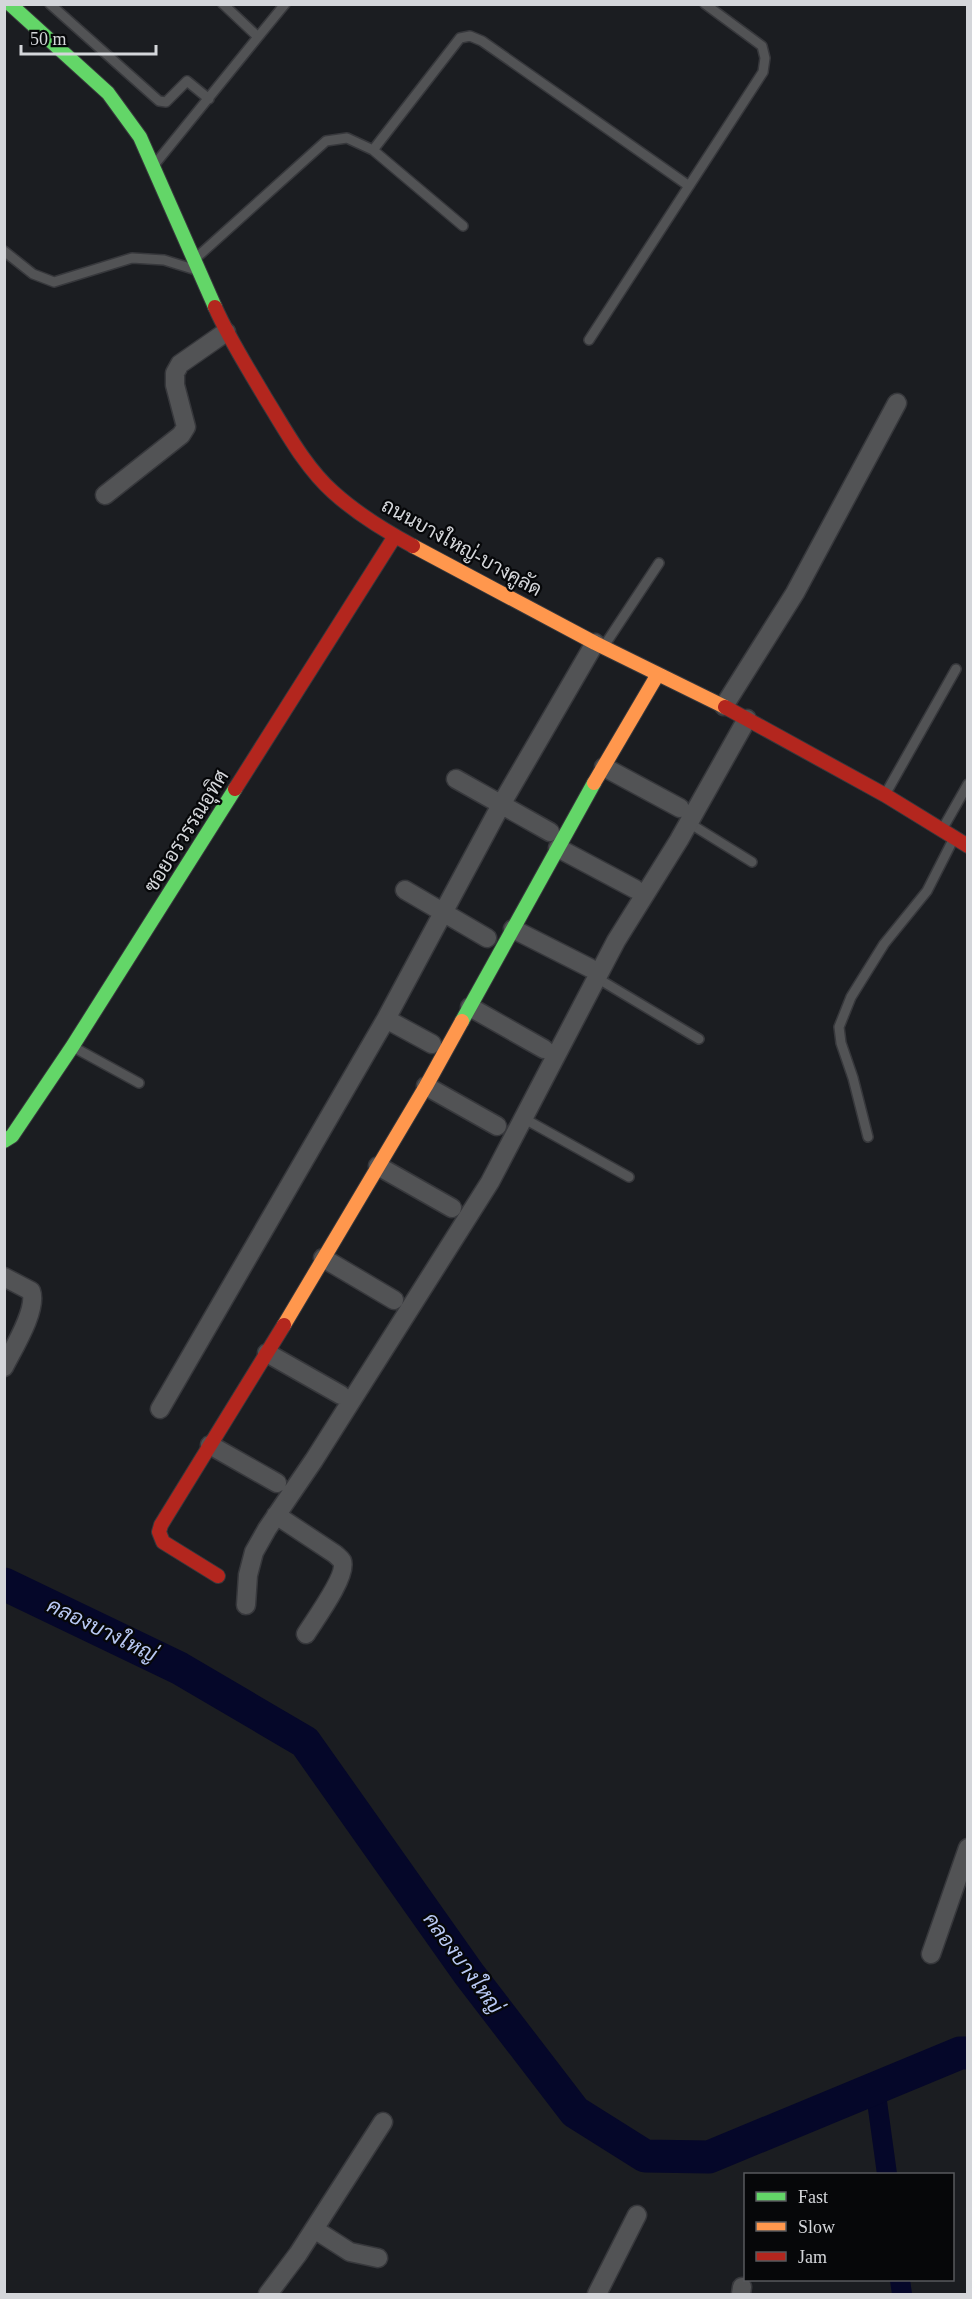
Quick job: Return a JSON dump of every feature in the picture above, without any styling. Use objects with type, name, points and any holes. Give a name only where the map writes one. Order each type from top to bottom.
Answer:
[{"type":"street","name":"ถนนบางใหญ่-บางคูลัด","points":[[10,4],[108,93],[140,137],[226,332],[293,443],[333,492],[395,536],[600,645],[724,706],[885,795],[968,846]]},
{"type":"street","points":[[105,495],[181,435],[186,427],[175,385],[175,373],[180,364],[226,332]]},
{"type":"street","points":[[724,706],[795,593],[897,403]]},
{"type":"street","name":"ซอยอรวรรณอุทิศ","points":[[5,1142],[12,1136],[72,1047],[395,536]]},
{"type":"street","points":[[160,1409],[386,1019],[502,803],[600,645]]},
{"type":"street","points":[[218,1576],[163,1542],[159,1532],[426,1086],[513,929],[554,840],[604,766],[658,674]]},
{"type":"street","points":[[246,1605],[248,1575],[254,1552],[490,1182],[594,973],[616,940],[684,815],[747,719]]},
{"type":"street","points":[[604,766],[684,815]]},
{"type":"street","points":[[456,779],[502,803],[554,840],[635,889]]},
{"type":"street","points":[[405,890],[487,938]]},
{"type":"street","points":[[513,929],[594,973]]},
{"type":"street","points":[[470,1007],[544,1049]]},
{"type":"street","points":[[386,1019],[432,1044]]},
{"type":"street","points":[[426,1086],[497,1126]]},
{"type":"street","points":[[378,1166],[452,1208]]},
{"type":"street","points":[[323,1258],[394,1300]]},
{"type":"street","points":[[4,1277],[30,1290],[33,1298],[30,1310],[4,1367]]},
{"type":"street","points":[[267,1353],[341,1395]]},
{"type":"street","points":[[210,1445],[277,1483]]},
{"type":"street","points":[[276,1515],[342,1561],[343,1570],[337,1584],[306,1634]]},
{"type":"street","points":[[931,1954],[968,1848]]},
{"type":"street","points":[[268,2295],[383,2122]]},
{"type":"street","points":[[597,2295],[637,2215]]},
{"type":"street","points":[[314,2229],[350,2252],[378,2258]]},
{"type":"lane","points":[[50,4],[159,101],[166,102],[187,81],[209,99]]},
{"type":"lane","points":[[223,4],[258,37]]},
{"type":"lane","points":[[153,166],[285,4]]},
{"type":"lane","points":[[589,340],[763,72],[765,58],[762,46],[705,4]]},
{"type":"lane","points":[[373,150],[460,38],[470,36],[483,41],[689,186]]},
{"type":"lane","points":[[4,251],[33,274],[54,282],[132,258],[198,265],[326,141],[347,138],[373,150],[464,226]]},
{"type":"lane","points":[[600,645],[659,563]]},
{"type":"lane","points":[[885,795],[956,669]]},
{"type":"lane","points":[[868,1137],[853,1078],[841,1043],[839,1027],[851,997],[884,944],[927,891],[968,784]]},
{"type":"lane","points":[[684,815],[752,862]]},
{"type":"lane","points":[[594,973],[699,1039]]},
{"type":"lane","points":[[72,1047],[139,1083]]},
{"type":"lane","points":[[523,1118],[629,1177]]},
{"type":"waterway","name":"คลองบางใหญ่","points":[[4,1584],[179,1668],[305,1742],[469,1974],[575,2112],[645,2156],[709,2157],[960,2053],[968,2053]]},
{"type":"waterway","points":[[875,2087],[887,2173]]},
{"type":"waterway","points":[[900,2281],[902,2294]]},
{"type":"traffic: fast","points":[[10,4],[108,93],[140,137],[215,307]]},
{"type":"traffic: fast","points":[[462,1021],[594,783]]},
{"type":"traffic: fast","points":[[4,1141],[12,1136],[72,1047],[235,789]]},
{"type":"traffic: slow","points":[[413,546],[595,643],[725,707]]},
{"type":"traffic: slow","points":[[594,783],[658,674]]},
{"type":"traffic: slow","points":[[284,1325],[462,1021]]},
{"type":"traffic: jam","points":[[215,307],[233,342],[296,448],[323,482],[351,507],[413,546]]},
{"type":"traffic: jam","points":[[235,789],[395,536]]},
{"type":"traffic: jam","points":[[725,707],[885,795],[968,846]]},
{"type":"traffic: jam","points":[[218,1576],[163,1542],[159,1532],[161,1525],[284,1325]]}]
